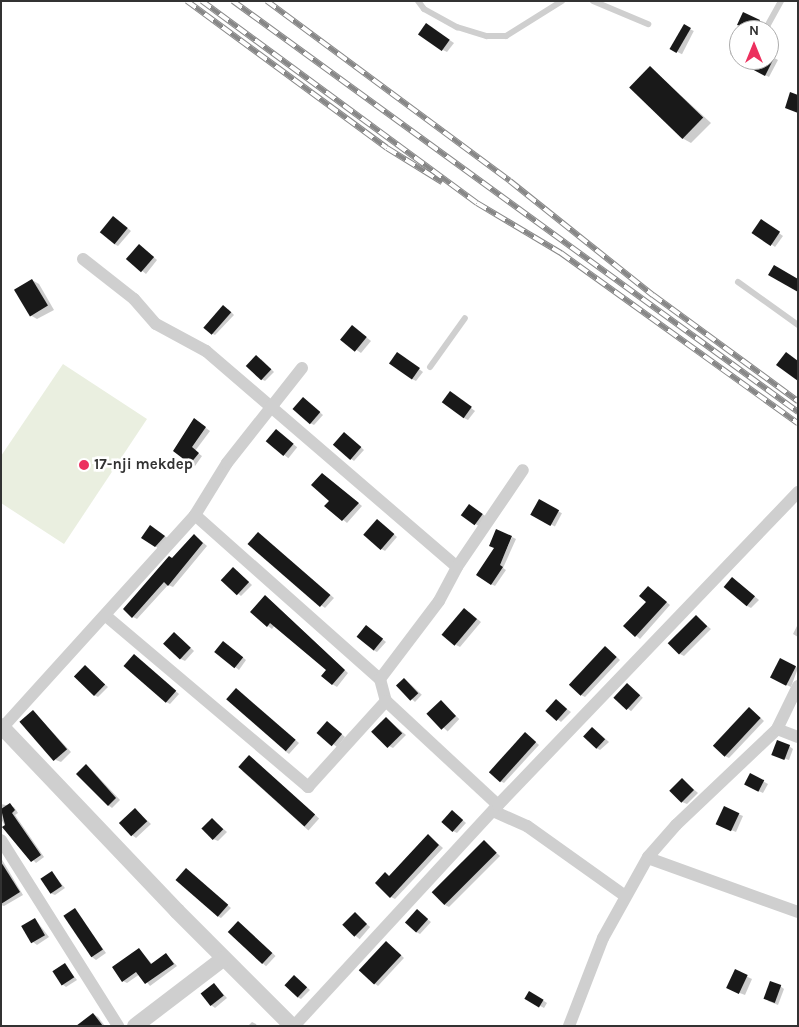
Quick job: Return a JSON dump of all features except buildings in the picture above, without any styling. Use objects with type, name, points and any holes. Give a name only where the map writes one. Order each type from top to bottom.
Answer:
[{"type":"street","points":[[83,259],[134,299],[156,324],[206,351],[272,406],[372,497],[457,567]]},
{"type":"street","points":[[302,368],[226,463],[195,514],[106,616],[2,726],[223,959],[293,1026],[496,808],[798,492]]},
{"type":"street","points":[[380,679],[440,601],[457,567],[523,470]]},
{"type":"street","points":[[195,514],[380,679],[386,701],[496,808],[527,826],[625,896]]},
{"type":"street","points":[[106,616],[308,787],[386,701]]},
{"type":"street","points":[[568,1026],[603,938],[648,858],[676,825],[777,729],[798,686]]},
{"type":"street","points":[[777,729],[798,737]]},
{"type":"street","points":[[1,840],[118,1026]]},
{"type":"street","points":[[648,858],[798,912]]},
{"type":"street","points":[[135,1026],[223,959]]},
{"type":"lane","points":[[418,1],[424,9],[457,27],[487,36],[506,36],[562,1]]},
{"type":"lane","points":[[594,1],[648,24]]},
{"type":"lane","points":[[771,20],[781,1]]},
{"type":"lane","points":[[738,282],[798,324]]},
{"type":"lane","points":[[430,367],[465,318]]},
{"type":"shaded area","points":[[63,364],[147,419],[64,544],[1,503],[1,456]]},
{"type":"railway","points":[[187,1],[387,148],[442,182]]},
{"type":"railway","points":[[202,1],[477,203],[561,253],[798,423]]},
{"type":"railway","points":[[233,1],[798,412]]},
{"type":"railway","points":[[267,1],[510,181],[653,295],[798,401]]},
{"type":"place","name":"17-nji mekdep","points":[[84,465]]}]
